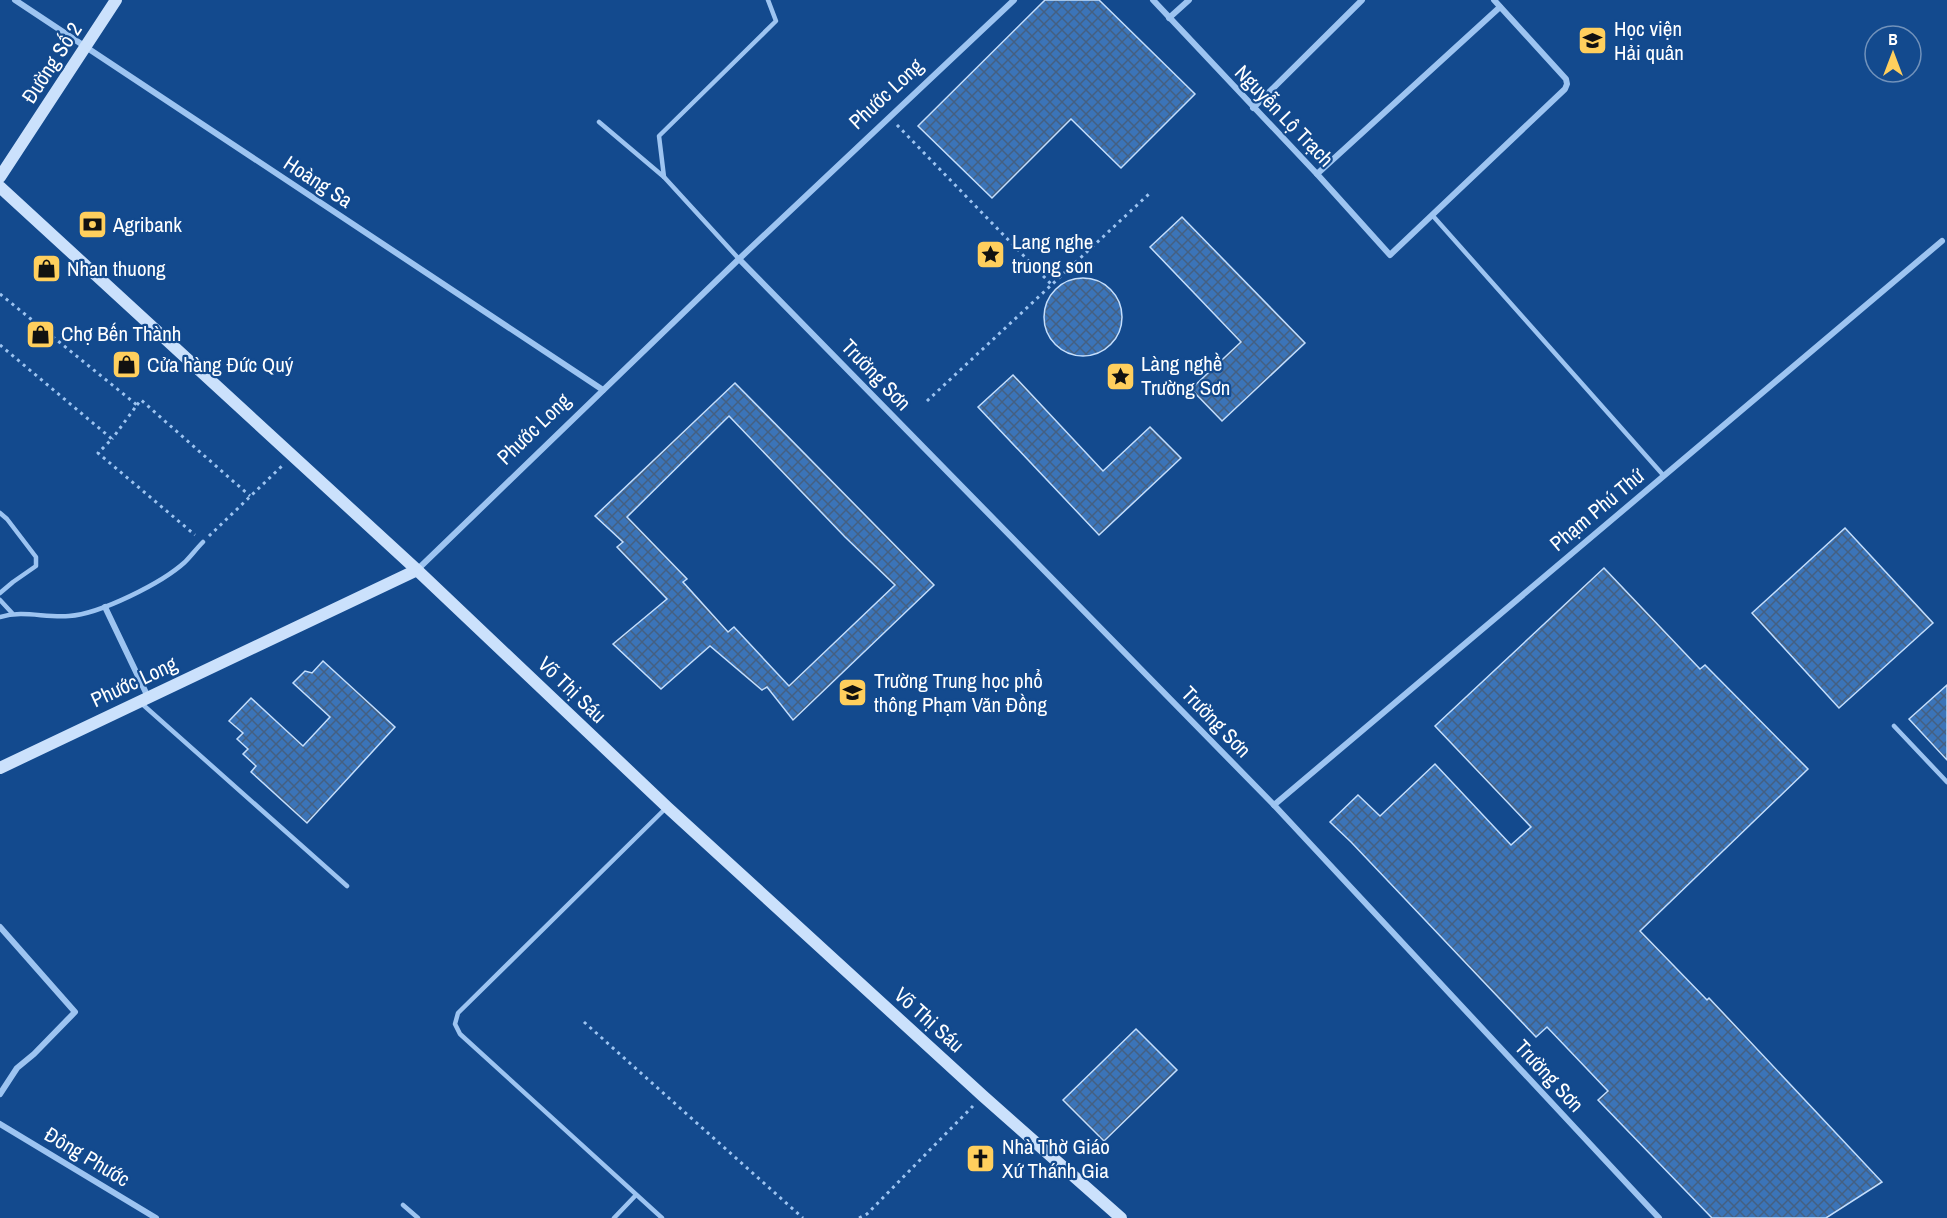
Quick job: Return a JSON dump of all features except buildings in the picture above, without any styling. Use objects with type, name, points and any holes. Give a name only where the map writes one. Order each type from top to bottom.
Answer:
[{"type":"main road","name":"Đường Số 2","points":[[0,177],[117,0]]},
{"type":"main road","name":"Võ Thị Sáu","points":[[0,187],[417,570],[667,807],[1120,1218]]},
{"type":"main road","name":"Phước Long","points":[[0,768],[417,570]]},
{"type":"street","name":"Hoàng Sa","points":[[15,0],[603,390]]},
{"type":"street","name":"Phước Long","points":[[417,570],[739,259],[1014,0]]},
{"type":"street","name":"Nguyễn Lộ Trạch","points":[[1153,0],[1390,255],[1433,216]]},
{"type":"street","points":[[1169,18],[1189,0]]},
{"type":"street","points":[[1253,108],[1362,0]]},
{"type":"street","points":[[1433,216],[1565,89],[1567,84],[1566,79],[1494,0]]},
{"type":"street","points":[[1317,174],[1500,7]]},
{"type":"street","name":"Phạm Phú Thứ","points":[[1274,805],[1942,241]]},
{"type":"street","name":"Trường Sơn","points":[[739,259],[1274,805],[1659,1218]]},
{"type":"street","points":[[105,607],[144,699]]},
{"type":"street","points":[[0,927],[75,1012],[17,1068],[0,1094]]},
{"type":"street","name":"Đông Phước","points":[[0,1124],[156,1218]]},
{"type":"lane","points":[[664,177],[659,136],[776,21],[768,0]]},
{"type":"lane","points":[[598,122],[664,177],[739,259]]},
{"type":"lane","points":[[1433,216],[1664,476]]},
{"type":"lane","points":[[0,513],[36,557],[36,566],[0,593]]},
{"type":"lane","points":[[0,617],[12,613],[69,616],[105,607],[158,580],[184,563],[203,542]]},
{"type":"lane","points":[[0,600],[12,613]]},
{"type":"lane","points":[[144,699],[347,886]]},
{"type":"lane","points":[[1894,726],[1947,782]]},
{"type":"lane","points":[[662,1218],[460,1034],[456,1018],[458,1013],[667,807]]},
{"type":"lane","points":[[614,1218],[636,1195]]},
{"type":"lane","points":[[403,1205],[418,1218]]},
{"type":"path","points":[[890,117],[1052,285]]},
{"type":"path","points":[[927,401],[1150,193]]},
{"type":"path","points":[[0,294],[137,405]]},
{"type":"path","points":[[0,345],[112,439]]},
{"type":"path","points":[[251,496],[141,400],[112,439],[98,453],[203,542],[293,456]]},
{"type":"path","points":[[584,1022],[803,1218]]},
{"type":"path","points":[[859,1218],[867,1214],[983,1096]]},
{"type":"place","name":"Học viện Hải quân","points":[[1593,41]]},
{"type":"place","name":"Agribank","points":[[92,225]]},
{"type":"place","name":"Lang nghe truong son","points":[[991,254]]},
{"type":"place","name":"Nhan thuong","points":[[46,269]]},
{"type":"place","name":"Chợ Bến Thành","points":[[40,334]]},
{"type":"place","name":"Cửa hàng Đức Quý","points":[[126,365]]},
{"type":"place","name":"Làng nghề Trường Sơn","points":[[1120,376]]},
{"type":"place","name":"Trường Trung học phổ thông Phạm Văn Đồng","points":[[853,693]]},
{"type":"place","name":"Nhà Thờ Giáo Xứ Thánh Gia","points":[[981,1159]]}]
